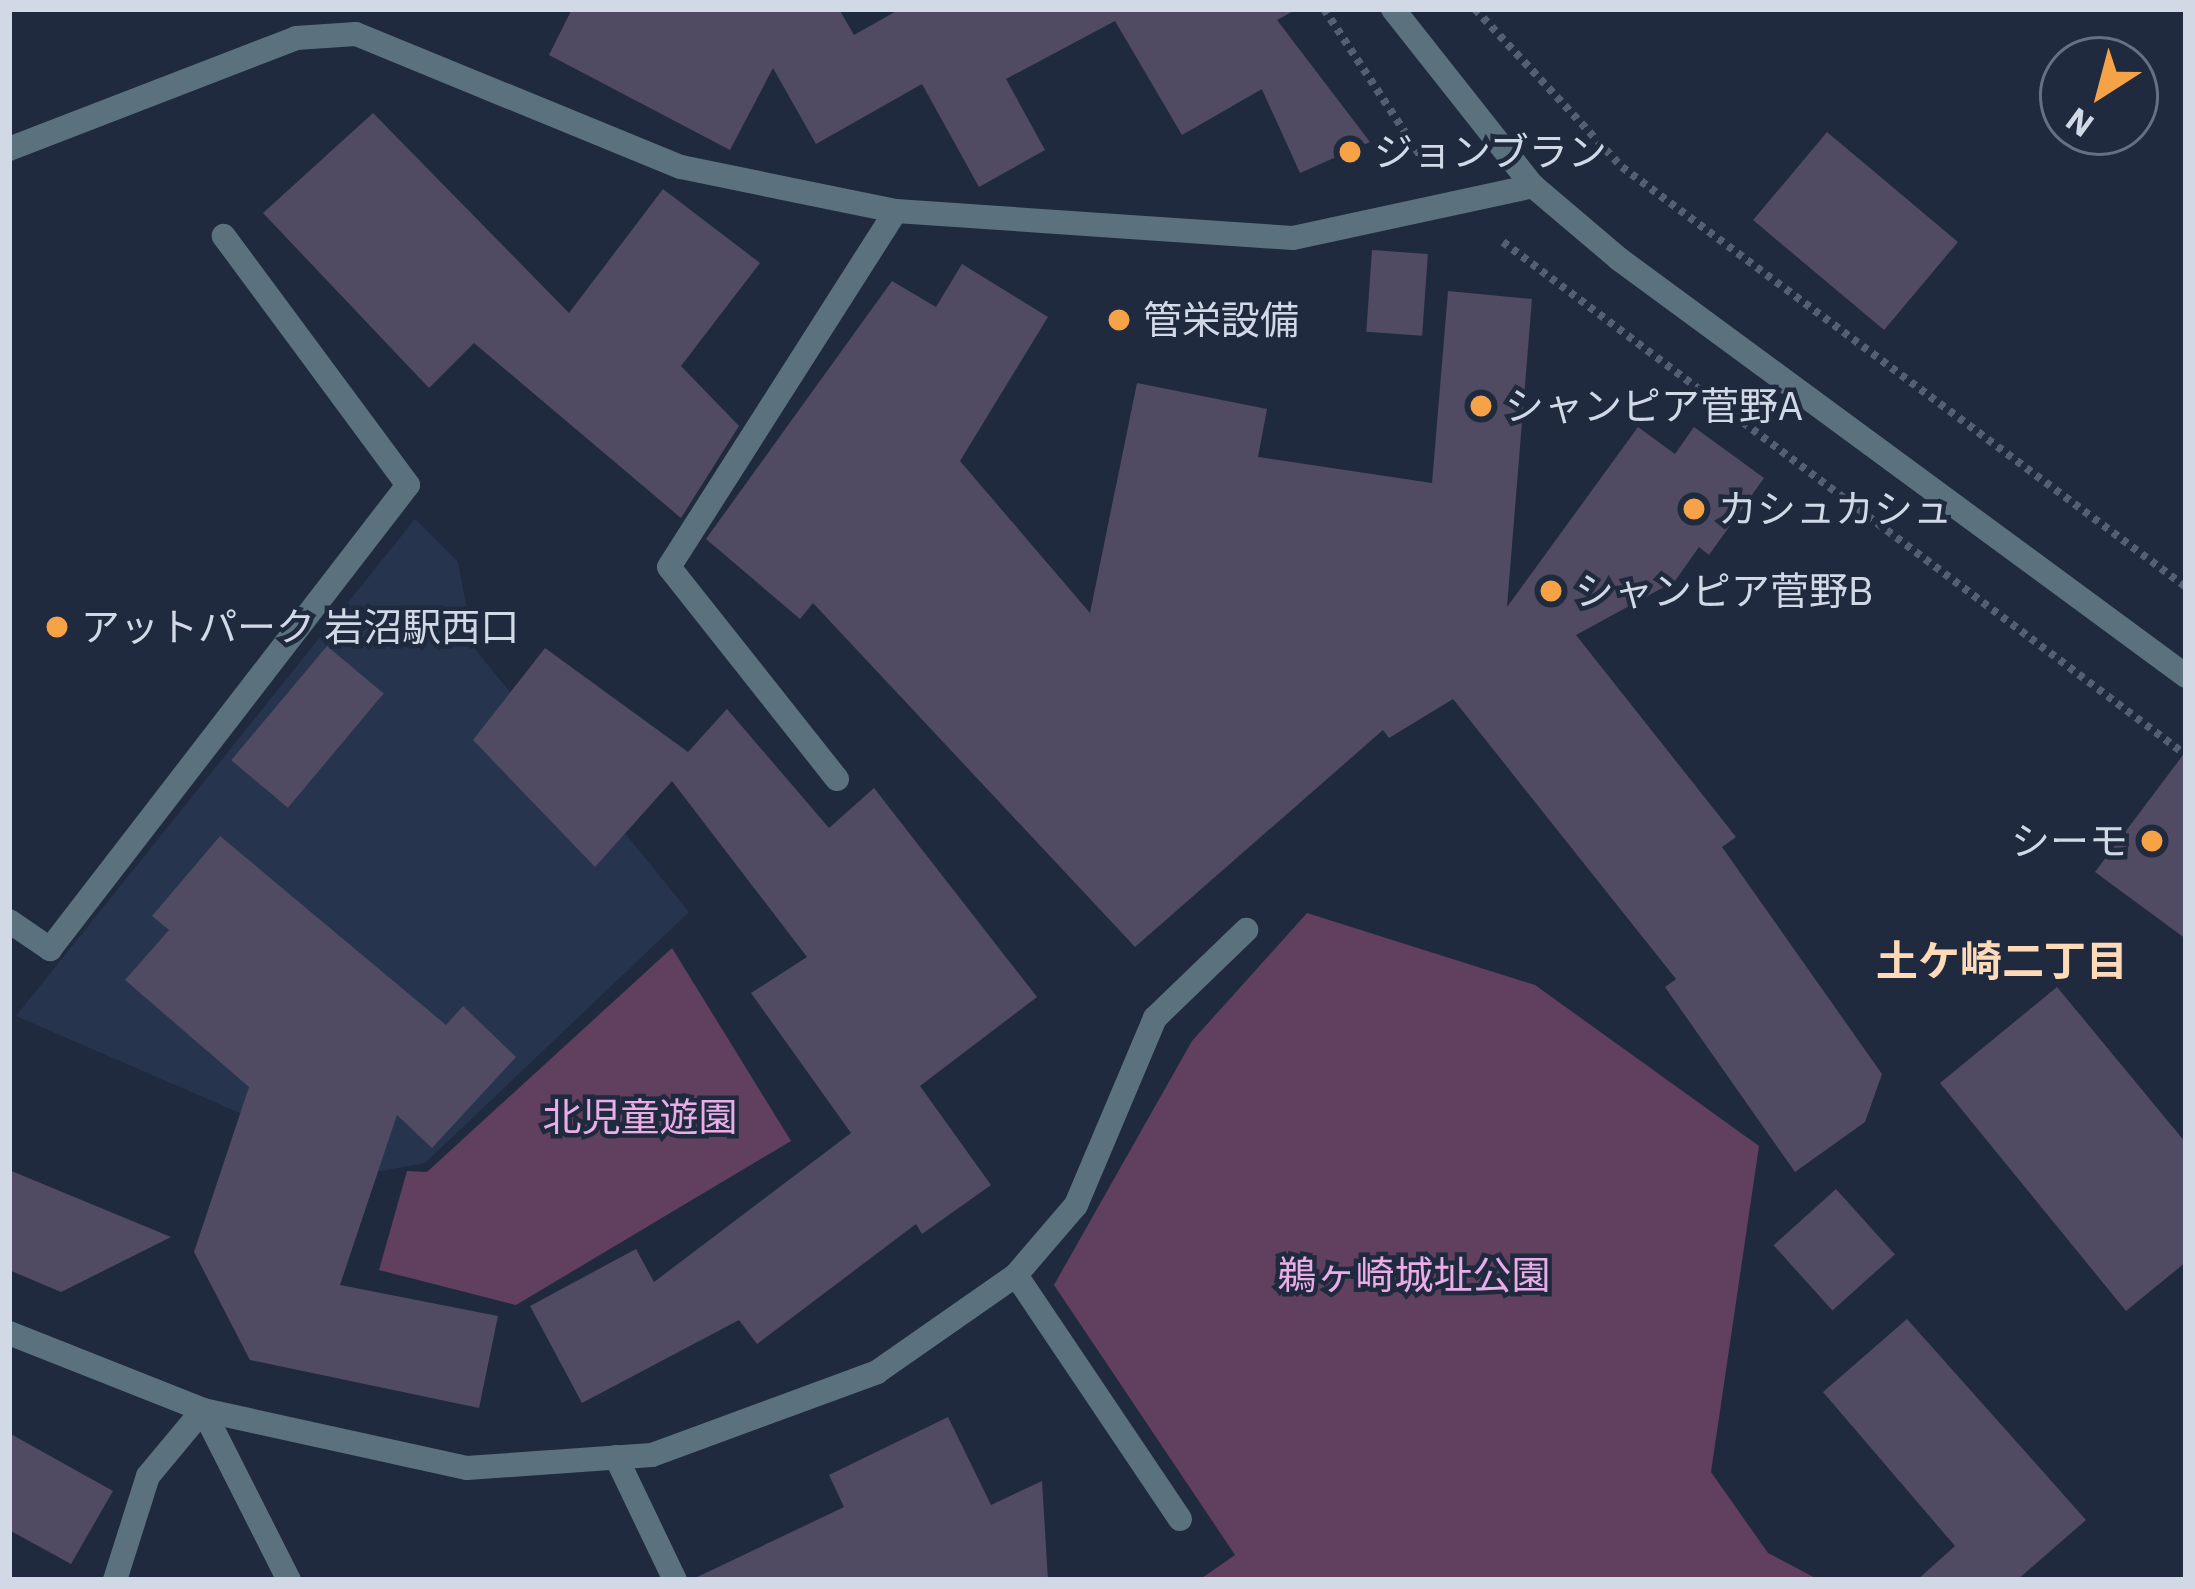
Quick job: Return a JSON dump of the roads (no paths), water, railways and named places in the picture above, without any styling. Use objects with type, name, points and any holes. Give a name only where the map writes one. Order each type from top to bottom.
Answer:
[{"type":"street","points":[[1394,9],[1533,186],[2186,676]]},
{"type":"street","points":[[9,149],[296,38],[356,34],[681,167],[896,211],[1293,238],[1533,186]]},
{"type":"street","points":[[837,779],[669,567],[896,211]]},
{"type":"street","points":[[9,921],[50,949],[408,484],[224,236]]},
{"type":"street","points":[[9,1333],[203,1411],[467,1468],[652,1455],[878,1372],[1016,1275],[1076,1205],[1155,1018],[1246,930]]},
{"type":"street","points":[[1016,1275],[1180,1519]]},
{"type":"street","points":[[115,1580],[148,1476],[203,1411]]},
{"type":"street","points":[[203,1411],[289,1580]]},
{"type":"street","points":[[616,1456],[676,1580]]},
{"type":"place","name":"ジョンブラン","points":[[1350,152]]},
{"type":"place","name":"管栄設備","points":[[1119,320]]},
{"type":"place","name":"シャンピア菅野A","points":[[1481,406]]},
{"type":"place","name":"カシュカシュ","points":[[1694,509]]},
{"type":"place","name":"シャンピア菅野B","points":[[1551,591]]},
{"type":"place","name":"アットパーク 岩沼駅西口","points":[[57,627]]},
{"type":"place","name":"シーモ","points":[[2152,841]]},
{"type":"district","name":"土ケ崎二丁目","points":[[2002,961]]},
{"type":"park label","name":"北児童遊園","points":[[640,1117]]},
{"type":"park label","name":"鵜ヶ崎城址公園","points":[[1414,1275]]}]
